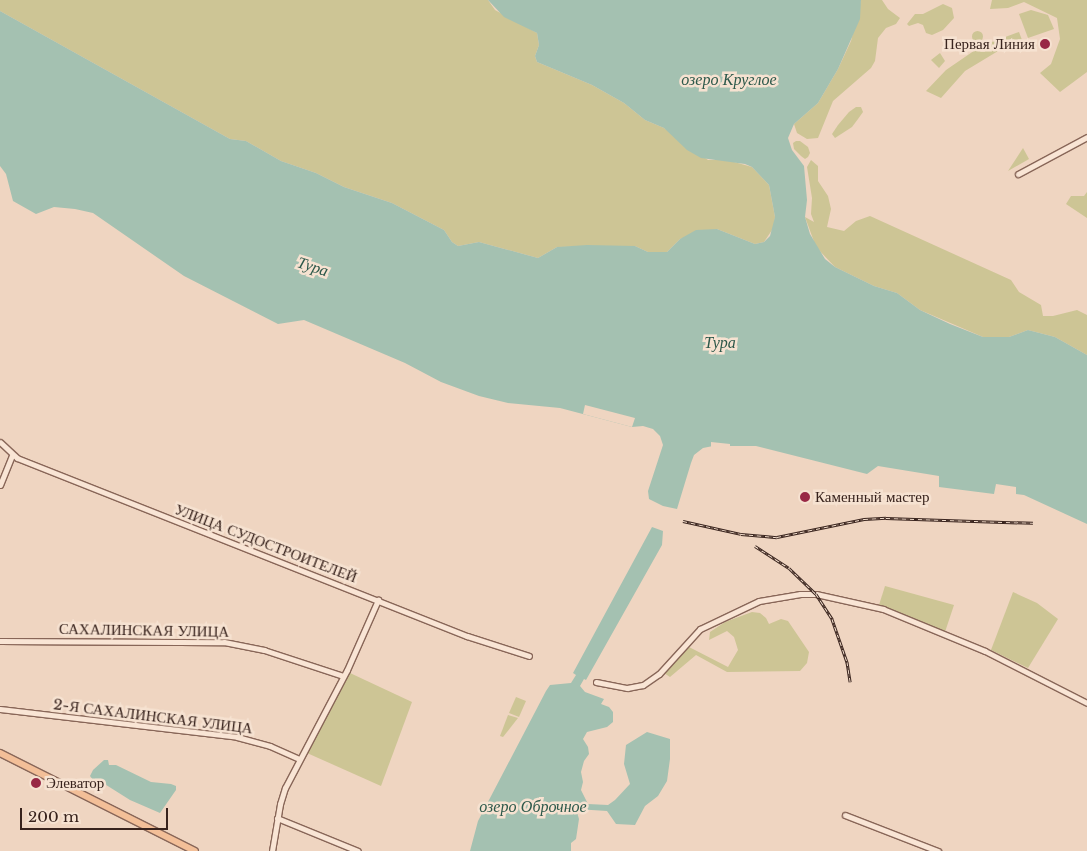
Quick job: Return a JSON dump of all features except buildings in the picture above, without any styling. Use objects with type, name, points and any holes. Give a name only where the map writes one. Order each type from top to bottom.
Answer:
[{"type":"main road","points":[[0,753],[195,851]]},
{"type":"street","points":[[1018,174],[1087,137]]},
{"type":"street","name":"УЛИЦА СУДОСТРОИТЕЛЕЙ","points":[[0,442],[12,455],[216,538],[467,636],[529,656]]},
{"type":"street","points":[[0,485],[12,455]]},
{"type":"street","points":[[596,682],[627,688],[643,684],[659,674],[700,629],[759,601],[800,594],[816,594],[884,610],[985,651],[1087,703]]},
{"type":"street","points":[[272,851],[277,818],[286,788],[299,759],[364,635],[378,600]]},
{"type":"street","name":"САХАЛИНСКАЯ УЛИЦА","points":[[0,641],[224,642],[264,650],[343,676]]},
{"type":"street","name":"2-Я САХАЛИНСКАЯ УЛИЦА","points":[[0,709],[237,738],[270,746],[299,759]]},
{"type":"street","points":[[845,815],[938,851]]},
{"type":"street","points":[[277,818],[358,851]]},
{"type":"shaded area","points":[[0,0],[488,0],[495,10],[537,33],[539,45],[535,56],[537,62],[592,85],[624,103],[645,120],[664,128],[708,160],[727,160],[752,167],[769,185],[775,217],[774,227],[764,242],[755,244],[717,229],[680,239],[667,252],[648,252],[635,246],[557,247],[538,258],[479,242],[458,246],[452,242],[444,230],[392,203],[344,187],[316,173],[281,161],[246,141],[230,139],[0,11]]},
{"type":"shaded area","points":[[861,0],[882,0],[888,9],[900,18],[896,24],[886,28],[878,38],[875,61],[871,68],[833,101],[818,138],[807,139],[797,133],[794,124],[818,103],[838,69],[851,41]]},
{"type":"shaded area","points":[[992,0],[1087,0],[1087,72],[1060,92],[1040,73],[1051,64],[1060,39],[1057,18],[1024,2],[1008,8],[990,9]]},
{"type":"shaded area","points":[[943,4],[952,8],[954,18],[943,30],[932,35],[926,33],[923,25],[918,23],[909,26],[907,24],[915,14],[923,14]]},
{"type":"shaded area","points":[[1031,10],[1048,15],[1054,29],[1028,38],[1019,14]]},
{"type":"shaded area","points":[[977,30],[983,36],[977,42],[971,36]]},
{"type":"shaded area","points":[[1019,32],[1022,40],[1008,45],[965,71],[941,98],[926,91],[946,70],[981,46]]},
{"type":"shaded area","points":[[940,53],[945,61],[939,68],[931,60]]},
{"type":"shaded area","points":[[856,107],[861,107],[863,112],[852,127],[835,138],[832,134],[838,125]]},
{"type":"shaded area","points":[[800,141],[808,147],[810,153],[805,159],[794,149],[793,143]]},
{"type":"shaded area","points":[[1023,148],[1029,159],[1008,171]]},
{"type":"shaded area","points":[[811,160],[818,166],[818,181],[828,196],[831,209],[827,227],[844,231],[856,221],[870,216],[1011,280],[1019,292],[1041,305],[1043,316],[1053,316],[1077,310],[1087,315],[1087,355],[1055,337],[1028,330],[1009,337],[983,337],[920,310],[897,293],[874,286],[835,267],[816,247],[805,217],[814,222],[811,214],[812,198],[807,167]]},
{"type":"shaded area","points":[[1087,192],[1087,218],[1066,204],[1071,196],[1084,196]]},
{"type":"shaded area","points":[[885,586],[954,605],[945,632],[879,605]]},
{"type":"shaded area","points":[[1013,592],[1037,603],[1058,619],[1028,668],[991,650]]},
{"type":"shaded area","points":[[752,612],[760,613],[769,624],[781,619],[788,621],[809,652],[807,663],[800,671],[727,672],[696,655],[670,677],[664,673],[666,667],[689,647],[728,667],[738,650],[734,637],[727,631],[709,640],[710,632],[725,622]]},
{"type":"shaded area","points":[[350,673],[412,702],[381,786],[307,753]]},
{"type":"shaded area","points":[[516,697],[526,701],[519,717],[509,713]]},
{"type":"shaded area","points":[[508,715],[518,718],[503,737],[500,736]]},
{"type":"water","name":"Тура","points":[[488,0],[861,0],[860,19],[838,69],[818,103],[794,124],[788,138],[792,150],[804,166],[807,200],[805,217],[810,234],[825,259],[835,267],[874,286],[897,293],[920,310],[950,324],[983,337],[1009,337],[1028,330],[1055,337],[1087,355],[1087,524],[1024,495],[1016,494],[1016,487],[996,484],[994,494],[939,487],[939,476],[878,466],[867,474],[756,446],[713,446],[703,448],[694,455],[677,509],[663,506],[649,499],[648,491],[663,445],[660,436],[653,429],[643,426],[632,427],[560,408],[508,403],[479,396],[441,382],[405,363],[304,320],[278,324],[184,276],[93,213],[54,207],[36,214],[13,201],[6,174],[0,166],[0,11],[230,139],[246,141],[281,161],[316,173],[344,187],[392,203],[444,230],[452,242],[458,246],[479,242],[538,258],[557,247],[587,245],[635,246],[648,252],[667,252],[680,239],[696,230],[717,229],[755,244],[764,242],[770,236],[775,217],[769,185],[752,167],[745,164],[701,158],[687,150],[664,128],[645,120],[624,103],[592,85],[537,62],[535,56],[539,45],[537,33],[504,17]]},
{"type":"water","name":"озеро Оброчное","points":[[652,527],[663,531],[662,545],[586,680],[584,679],[580,686],[585,692],[604,699],[601,704],[609,707],[613,712],[613,722],[607,727],[587,732],[583,739],[588,747],[589,754],[584,761],[581,772],[583,782],[581,790],[588,804],[608,805],[615,800],[630,784],[624,764],[626,745],[647,732],[670,739],[667,781],[658,796],[645,806],[635,825],[616,824],[607,811],[576,809],[579,819],[576,839],[571,843],[571,851],[470,851],[478,821],[546,691],[550,685],[571,683],[576,675],[573,673]]},
{"type":"water","points":[[104,760],[108,760],[109,765],[116,765],[151,782],[176,786],[176,790],[160,813],[130,800],[103,783],[93,780],[90,776],[93,770]]},
{"type":"pier","points":[[585,405],[635,418],[632,427],[583,414]]},
{"type":"pier","points":[[711,442],[730,444],[730,449],[711,449]]},
{"type":"railway","points":[[683,521],[741,534],[777,537],[864,519],[886,518],[1033,523]]},
{"type":"railway","points":[[755,546],[789,568],[816,594],[832,619],[847,662],[850,682]]},
{"type":"place","name":"Первая Линия","points":[[1045,44]]},
{"type":"place","name":"Каменный мастер","points":[[805,497]]},
{"type":"place","name":"Элеватор","points":[[36,783]]},
{"type":"water label","name":"озеро Круглое","points":[[729,79]]}]
